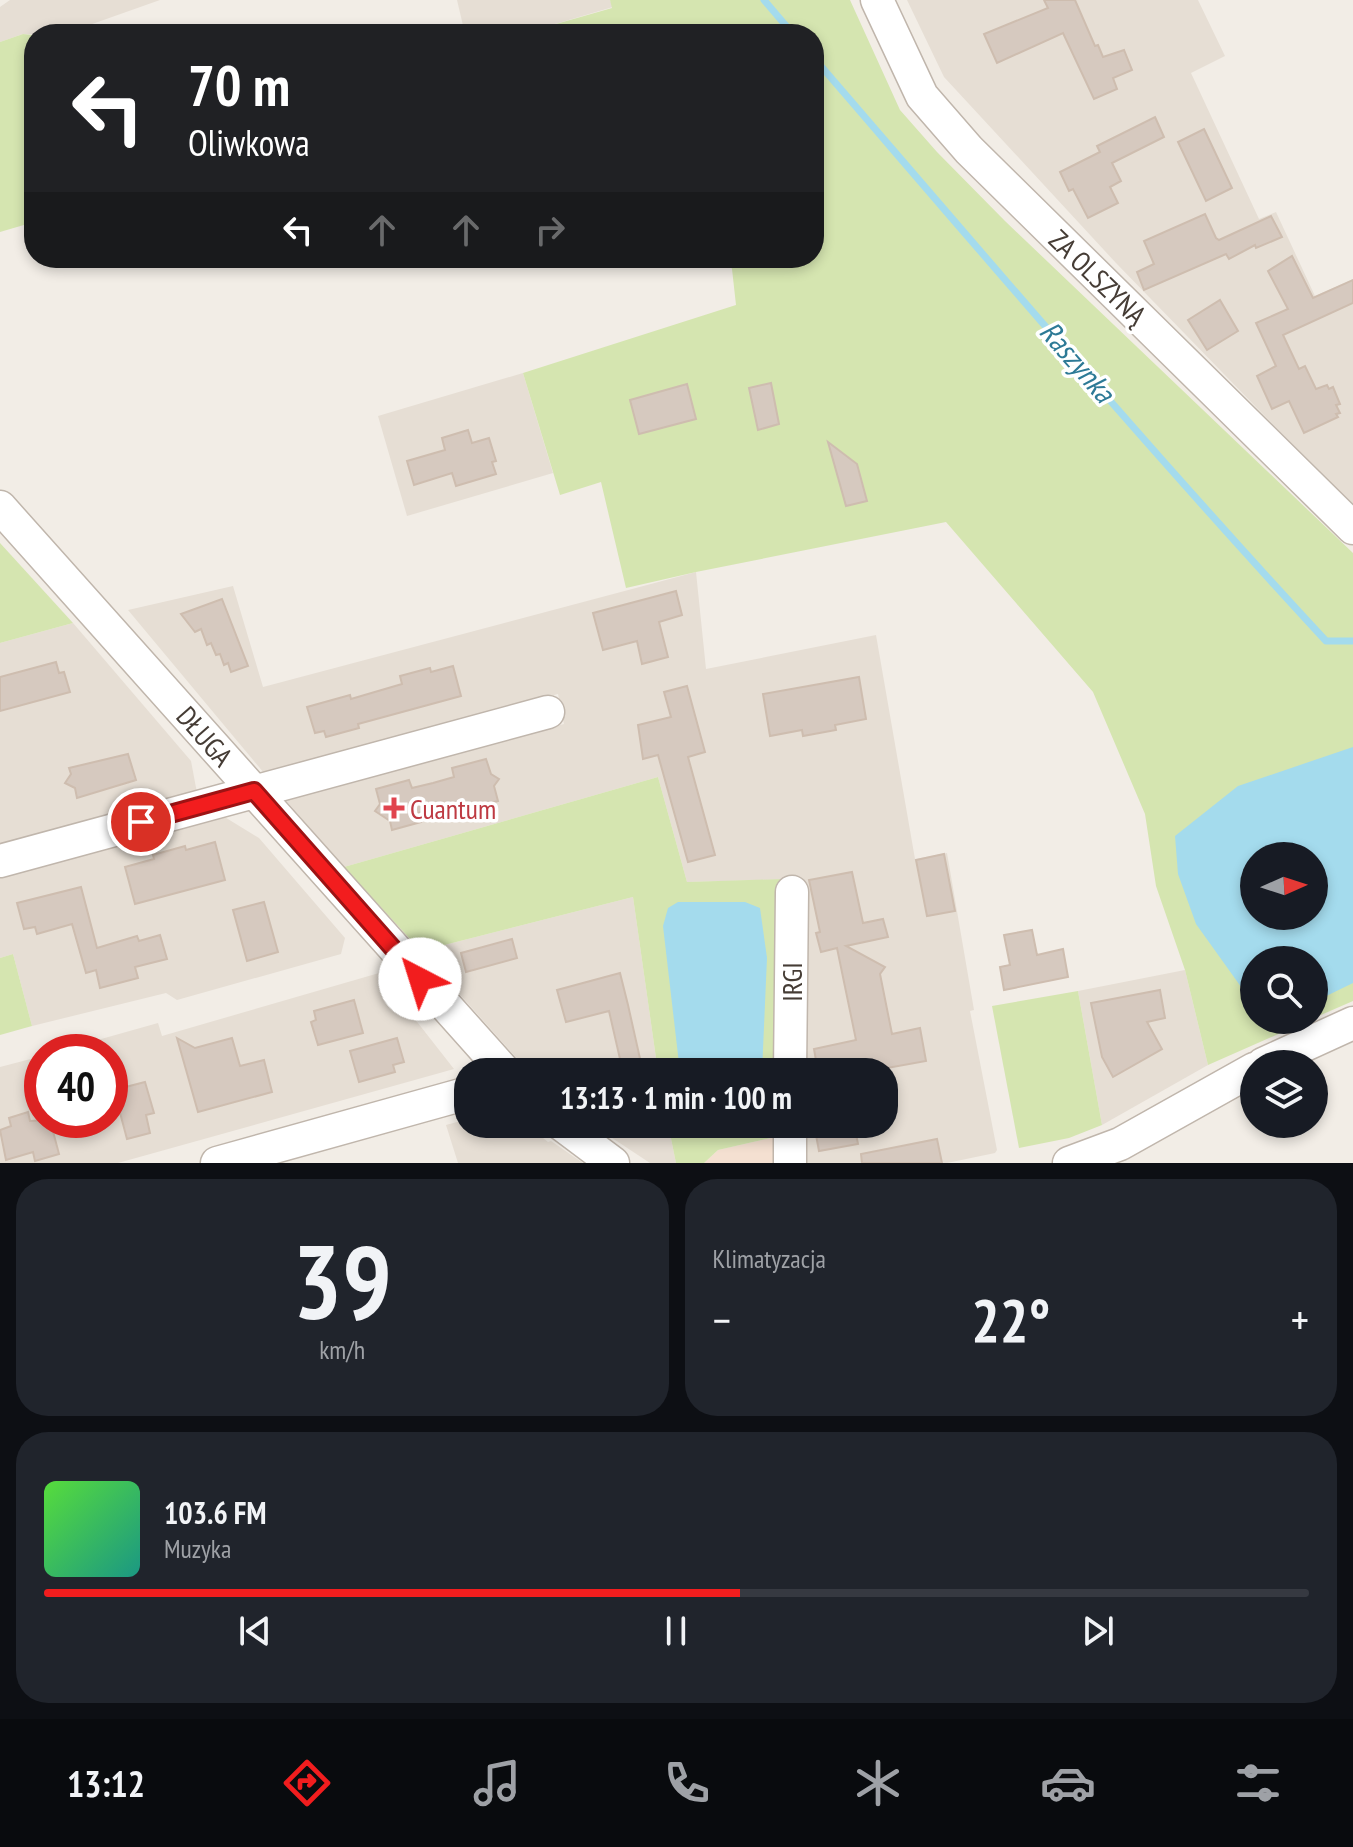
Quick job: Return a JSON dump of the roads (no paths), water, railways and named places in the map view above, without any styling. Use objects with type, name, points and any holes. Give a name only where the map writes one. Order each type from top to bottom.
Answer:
[{"type":"street","name":"ZA OLSZYNĄ","points":[[877,0],[922,96],[969,150],[1353,528]]},
{"type":"street","name":"DŁUGA","points":[[3,516],[492,1058]]},
{"type":"street","points":[[0,861],[548,712]]},
{"type":"street","name":"IRGI","points":[[790,1058],[792,892]]},
{"type":"street","points":[[1294,1050],[1353,1023]]},
{"type":"street","points":[[1069,1163],[1120,1144],[1240,1077]]},
{"type":"street","points":[[217,1163],[454,1097]]},
{"type":"street","points":[[580,1138],[613,1163]]},
{"type":"street","points":[[790,1138],[790,1163]]},
{"type":"water","points":[[1353,747],[1353,983],[1328,995],[1328,946],[1240,946],[1240,985],[1196,924],[1178,874],[1175,836],[1238,786]]},
{"type":"water","points":[[678,902],[745,902],[760,908],[767,958],[763,1058],[678,1058],[663,926],[668,908]]},
{"type":"waterway","name":"Raszynka","points":[[764,0],[784,24]]},
{"type":"waterway","name":"Raszynka","points":[[824,70],[1131,425],[1326,641],[1353,641]]},
{"type":"place","name":"Cuantum","points":[[394,808]]}]
